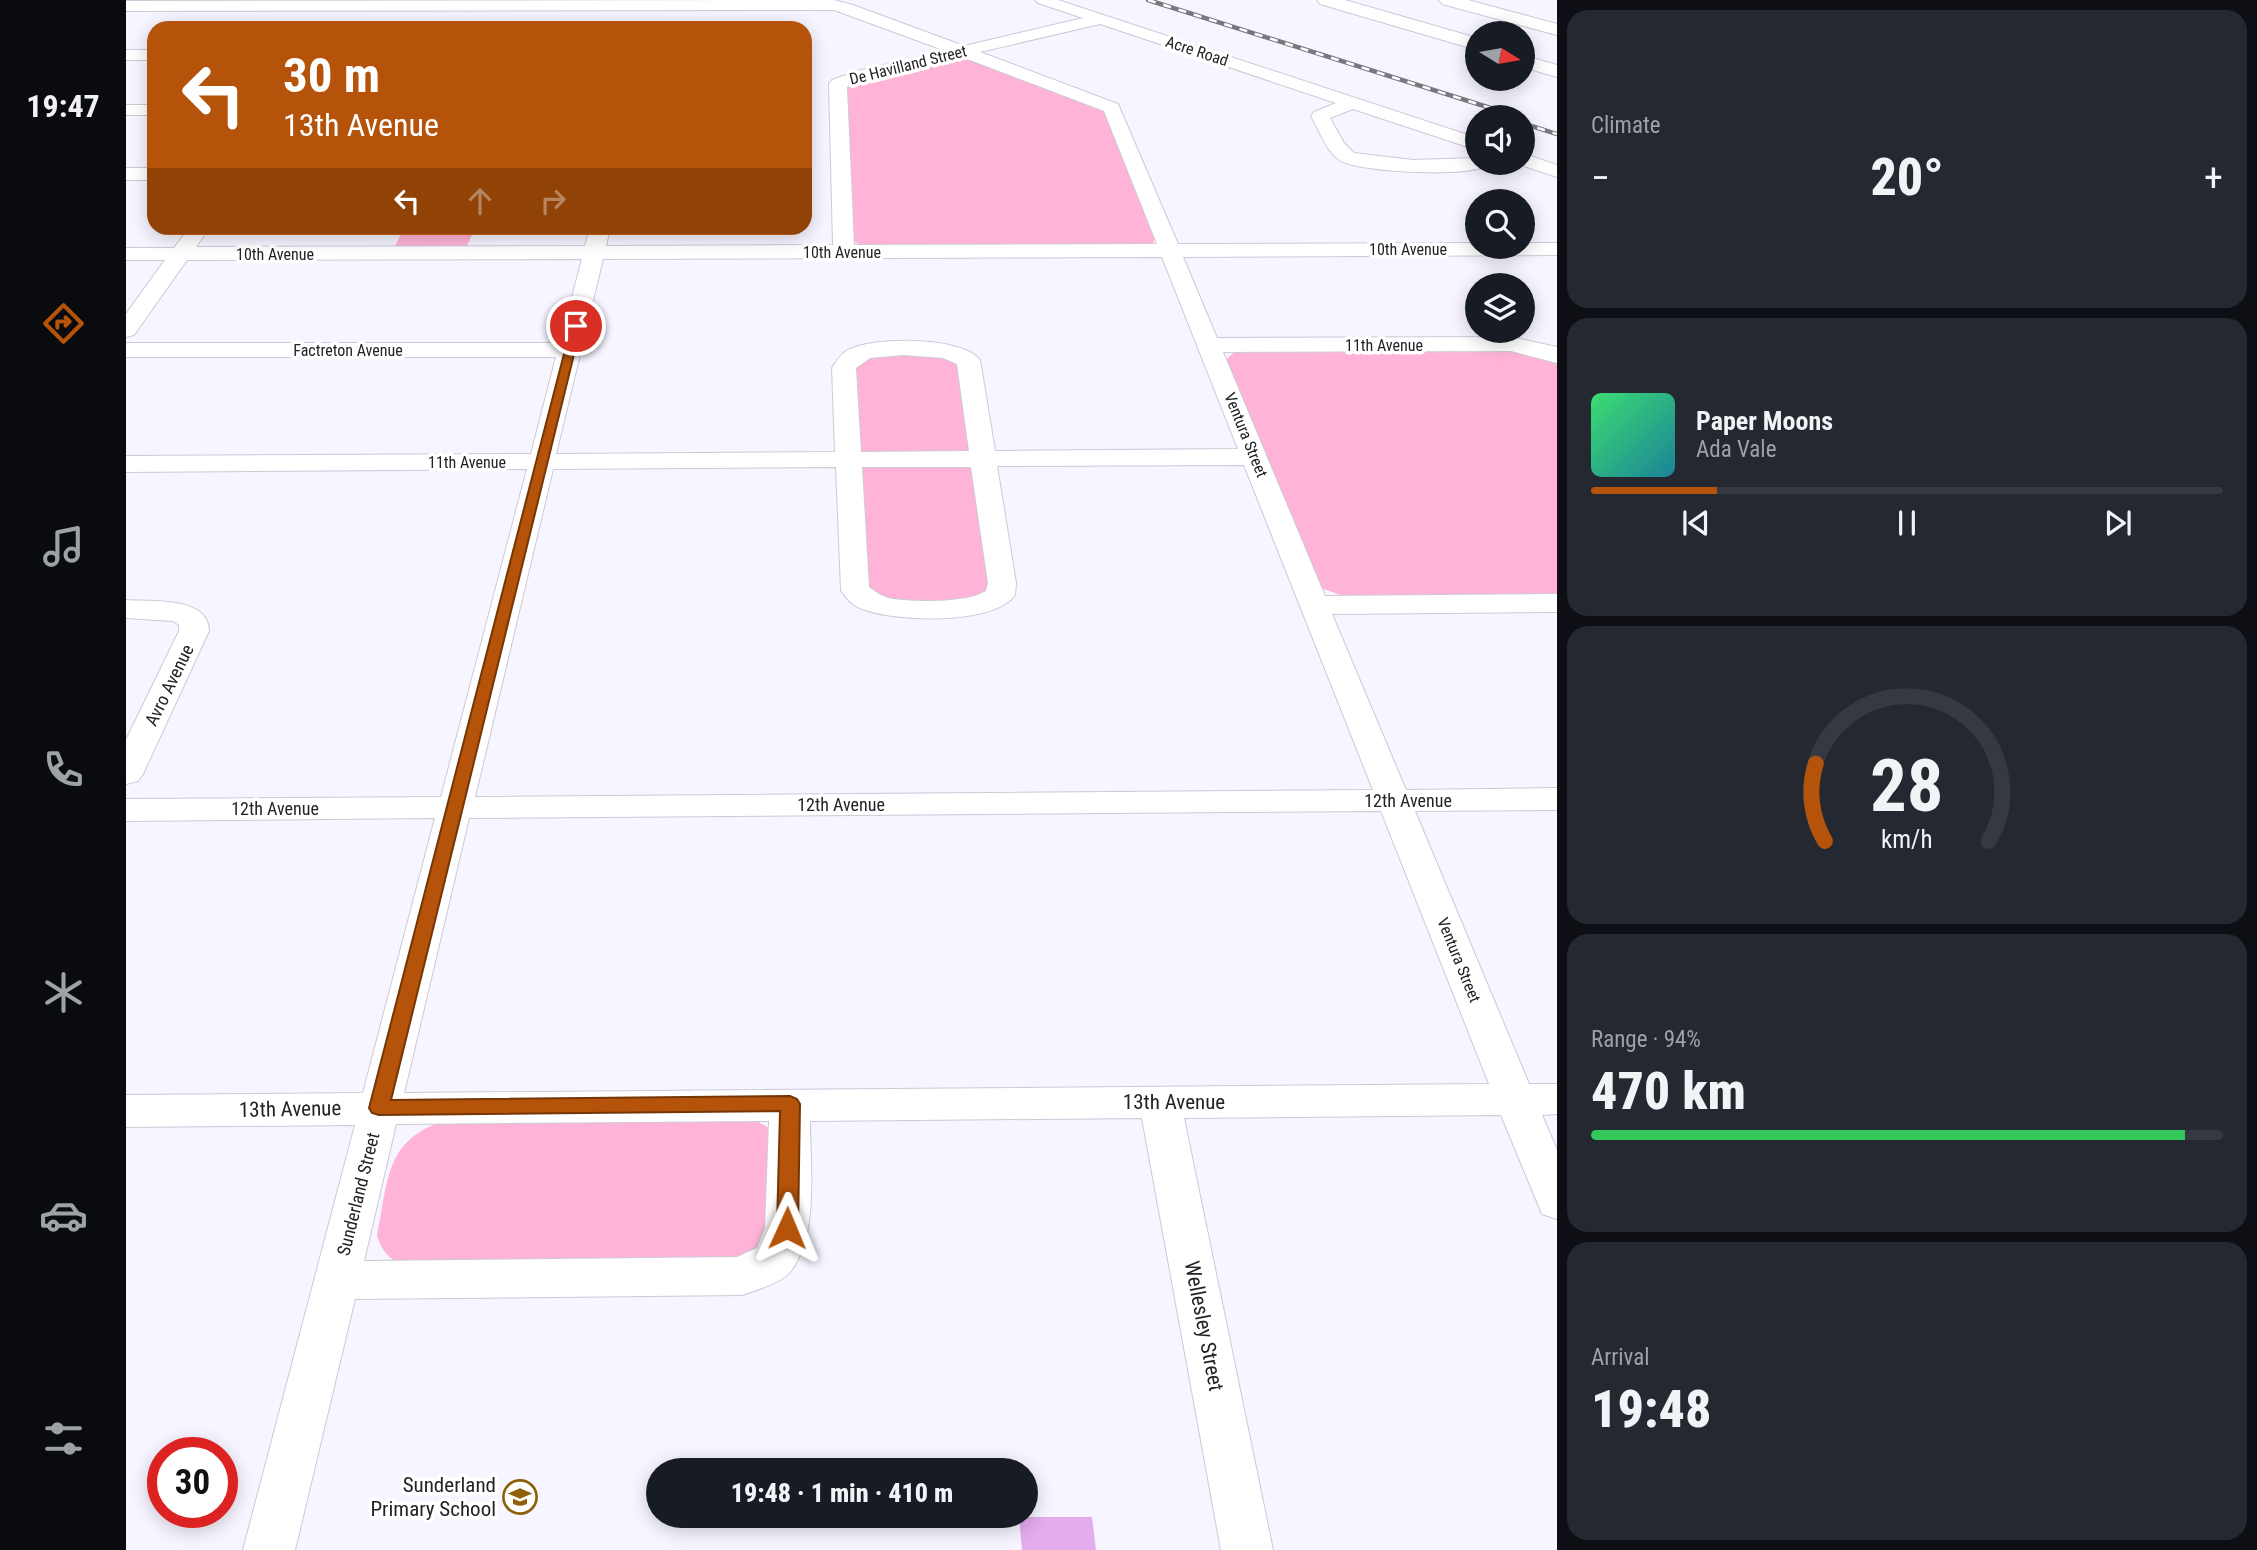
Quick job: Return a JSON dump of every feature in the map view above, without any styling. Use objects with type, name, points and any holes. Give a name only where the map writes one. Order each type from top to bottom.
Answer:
[{"type":"highway","points":[[1326,0],[1465,41]]},
{"type":"highway","points":[[1389,0],[1465,21]]},
{"type":"highway","points":[[1448,0],[1557,30]]},
{"type":"highway","points":[[1488,0],[1557,17]]},
{"type":"highway","points":[[1535,41],[1557,47]]},
{"type":"highway","points":[[1535,63],[1557,69]]},
{"type":"street","name":"Acre Road","points":[[1043,0],[1465,140]]},
{"type":"street","name":"Ventura Street","points":[[126,6],[360,3],[656,7],[834,5],[1100,102],[1115,111],[1557,1202]]},
{"type":"street","points":[[236,21],[249,6]]},
{"type":"street","name":"De Havilland Street","points":[[844,252],[838,85],[849,79],[1101,19]]},
{"type":"street","points":[[126,55],[147,55]]},
{"type":"street","points":[[1352,103],[1320,116],[1345,156],[1380,164],[1465,163]]},
{"type":"street","points":[[126,110],[147,110]]},
{"type":"street","points":[[1535,163],[1557,171]]},
{"type":"street","points":[[126,174],[147,174]]},
{"type":"street","points":[[126,330],[194,235]]},
{"type":"street","name":"10th Avenue","points":[[126,254],[597,240],[844,252],[1557,249]]},
{"type":"street","name":"Sunderland Street","points":[[269,1550],[597,240]]},
{"type":"street","name":"11th Avenue","points":[[1210,345],[1511,344],[1544,350],[1557,356]]},
{"type":"street","points":[[904,348],[947,351],[968,360],[1002,583],[1000,594],[986,604],[920,608],[878,605],[860,597],[855,590],[850,460],[845,363],[864,352],[904,348]]},
{"type":"street","name":"Factreton Avenue","points":[[126,350],[570,350]]},
{"type":"street","name":"11th Avenue","points":[[126,464],[1255,457]]},
{"type":"street","points":[[1315,605],[1557,603]]},
{"type":"street","name":"Avro Avenue","points":[[126,609],[158,609],[180,613],[194,621],[194,631],[126,774]]},
{"type":"street","name":"12th Avenue","points":[[126,810],[1557,799]]},
{"type":"street","name":"13th Avenue","points":[[126,1111],[1557,1099]]},
{"type":"street","name":"Wellesley Street","points":[[1160,1102],[1247,1550]]},
{"type":"street","points":[[336,1280],[742,1276],[774,1260],[787,1228],[790,1104]]},
{"type":"shaded area","points":[[965,57],[1106,109],[1157,237],[1152,244],[878,248],[859,245],[850,237],[846,85],[848,82],[950,58]]},
{"type":"shaded area","points":[[400,235],[472,235],[467,246],[395,246]]},
{"type":"shaded area","points":[[882,349],[968,360],[1002,583],[986,604],[868,601],[845,363]]},
{"type":"shaded area","points":[[1517,349],[1557,364],[1557,597],[1349,598],[1321,588],[1224,362],[1240,351]]},
{"type":"shaded area","points":[[755,1120],[774,1131],[765,1244],[740,1261],[403,1266],[386,1254],[377,1235],[387,1183],[398,1154],[407,1142],[438,1123]]},
{"type":"building","points":[[1038,1517],[1092,1517],[1096,1550],[1022,1550],[1020,1528],[1038,1528]]},
{"type":"railway","points":[[1148,0],[1481,105]]},
{"type":"railway","points":[[1535,127],[1557,134]]},
{"type":"place","name":"Sunderland Primary School","points":[[520,1497]]},
{"type":"route","points":[[576,326],[379,1108],[790,1104],[787,1228]]}]
